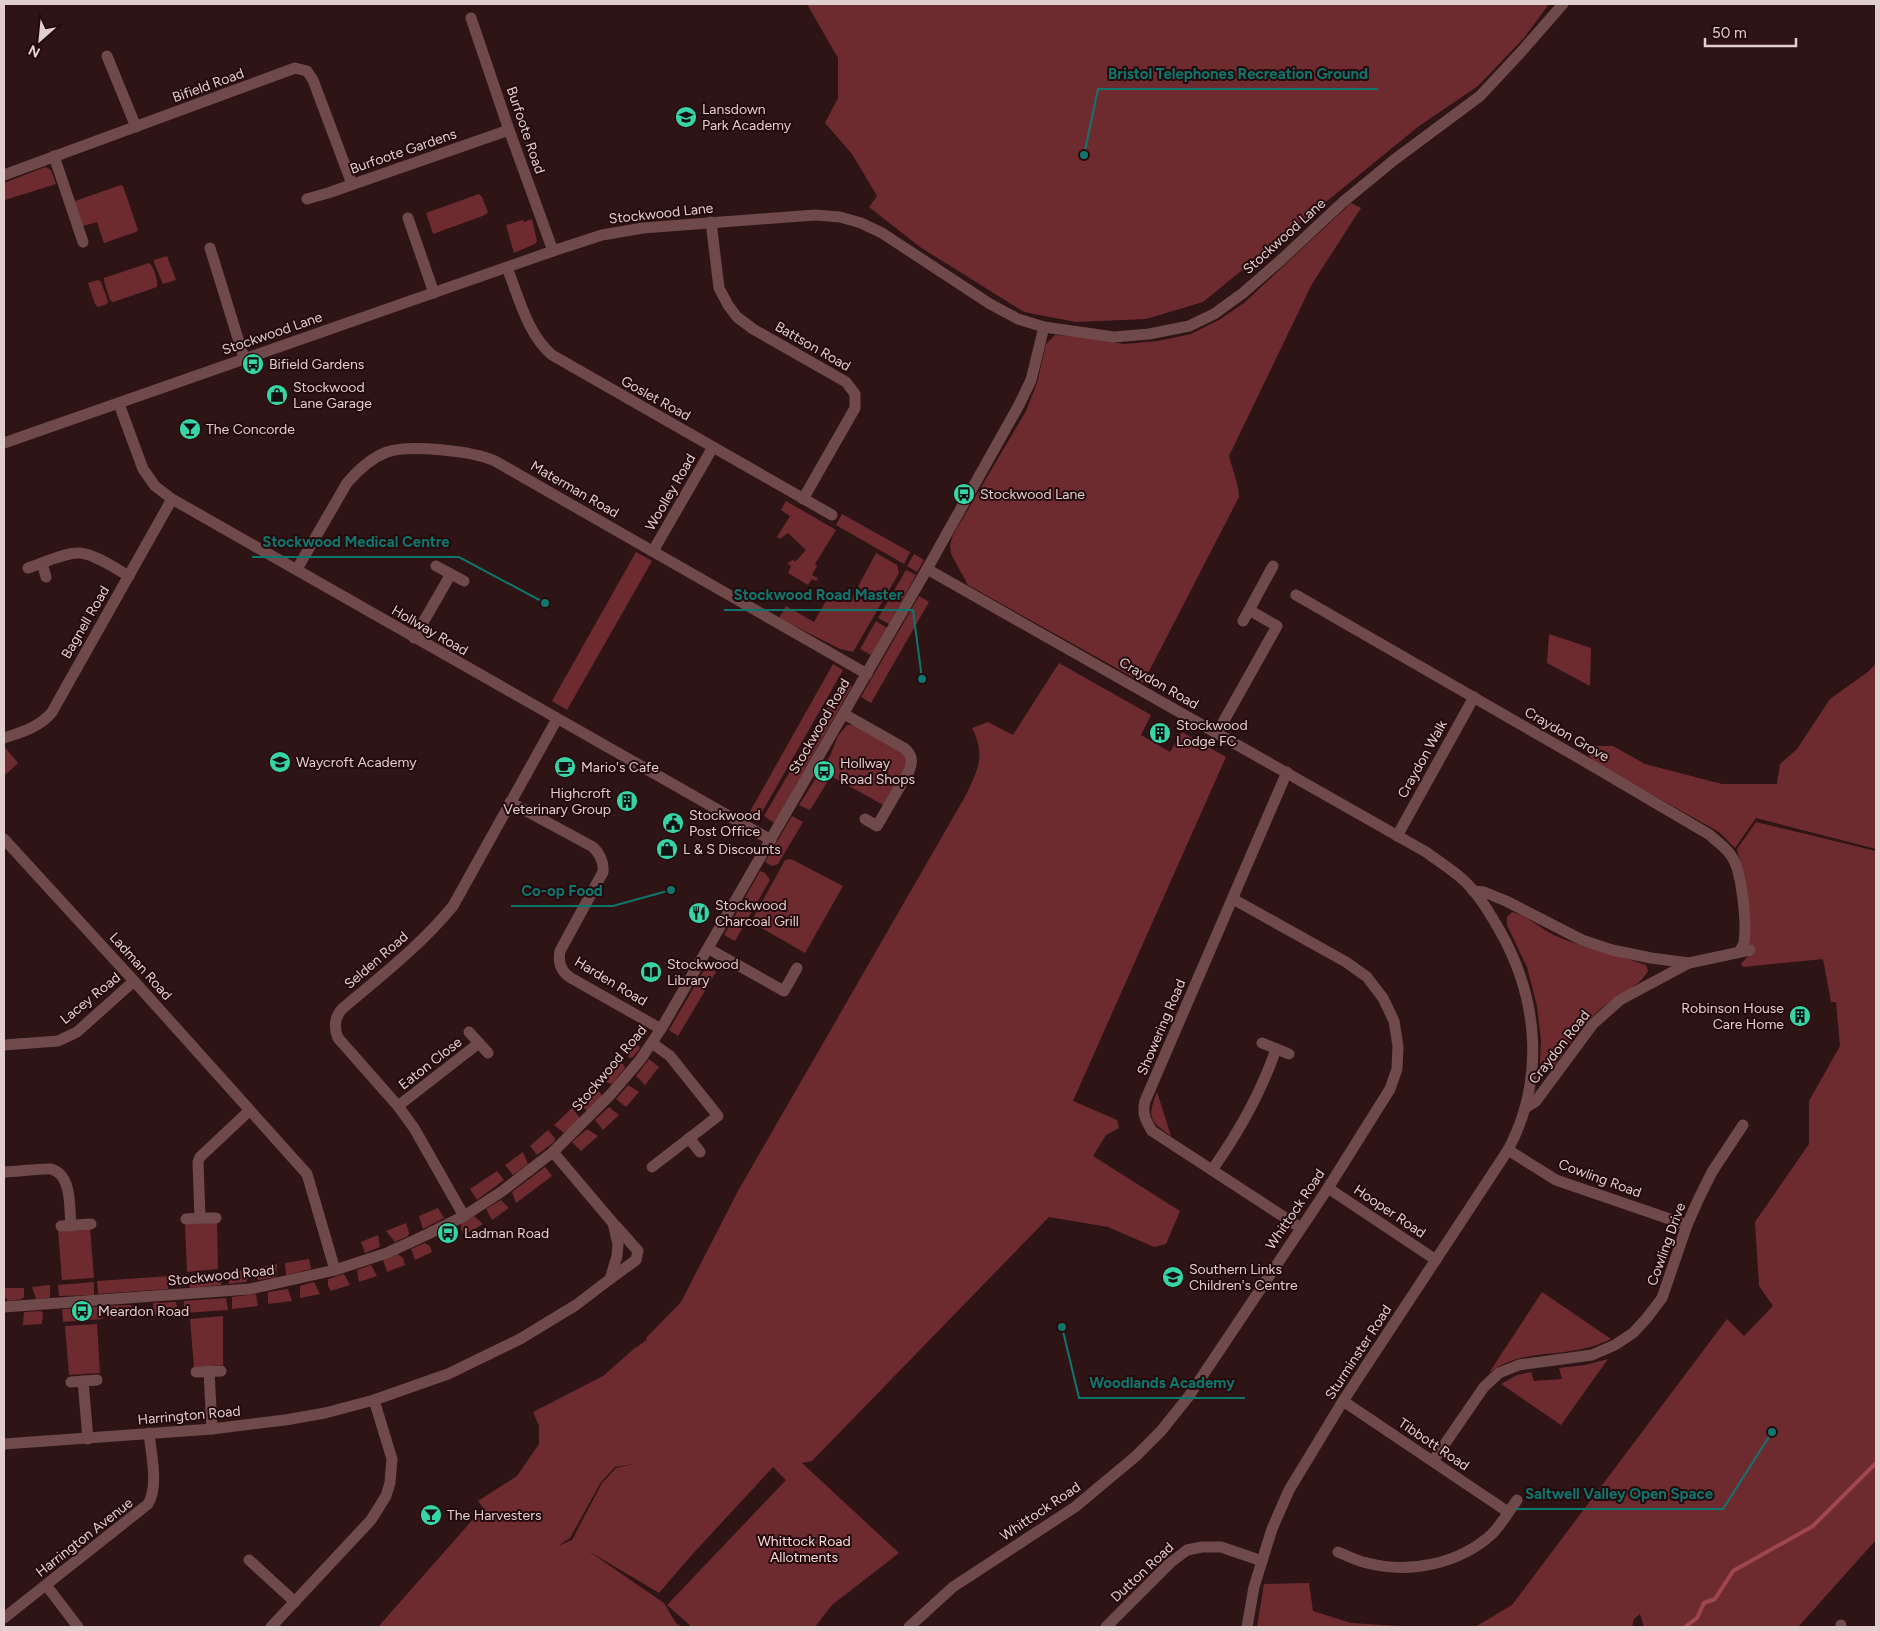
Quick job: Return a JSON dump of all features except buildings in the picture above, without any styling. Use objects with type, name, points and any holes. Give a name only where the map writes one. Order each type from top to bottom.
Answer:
[{"type":"street","name":"Stockwood Lane","points":[[4,443],[553,251],[610,234],[643,228],[815,215],[840,217],[861,223],[882,233],[990,304],[1018,319],[1044,327],[1114,337],[1149,334],[1189,326],[1214,314],[1282,259],[1343,202],[1394,160],[1480,96],[1563,4]]},
{"type":"street","name":"Burfoote Road","points":[[472,18],[509,130],[553,251]]},
{"type":"street","points":[[107,56],[136,127]]},
{"type":"street","name":"Bifield Road","points":[[4,175],[295,68],[307,71],[313,80],[352,184]]},
{"type":"street","name":"Burfoote Gardens","points":[[307,199],[509,130]]},
{"type":"street","points":[[54,156],[83,242]]},
{"type":"street","points":[[408,218],[434,293]]},
{"type":"street","name":"Battson Road","points":[[711,222],[719,288],[737,317],[753,329],[846,382],[855,394],[855,408],[803,499]]},
{"type":"street","points":[[210,248],[244,358]]},
{"type":"street","name":"Goslet Road","points":[[507,268],[533,332],[544,348],[552,355],[832,515]]},
{"type":"street","name":"Stockwood Road","points":[[4,1308],[250,1290],[335,1270],[387,1253],[464,1216],[501,1192],[553,1152],[611,1094],[652,1043],[709,949],[927,569],[1027,390],[1044,327]]},
{"type":"street","name":"Hollway Road","points":[[119,404],[143,469],[155,486],[172,499],[771,840]]},
{"type":"street","name":"Woolley Road","points":[[653,551],[713,447]]},
{"type":"street","name":"Materman Road","points":[[297,569],[347,483],[376,457],[389,451],[410,449],[473,453],[483,456],[653,551],[867,674]]},
{"type":"street","name":"Bagnell Road","points":[[4,738],[46,720],[172,499]]},
{"type":"street","points":[[28,568],[72,553],[80,553],[89,554],[129,576]]},
{"type":"street","points":[[42,563],[46,577]]},
{"type":"street","points":[[436,566],[464,582]]},
{"type":"street","points":[[1243,621],[1273,566]]},
{"type":"street","name":"Craydon Road","points":[[927,569],[1217,734],[1288,772],[1445,865],[1461,877],[1484,904],[1508,945],[1520,971],[1528,1001],[1533,1032],[1533,1058],[1525,1108]]},
{"type":"street","points":[[414,638],[451,574]]},
{"type":"street","name":"Craydon Grove","points":[[1296,595],[1710,835],[1733,858],[1739,876],[1745,928],[1745,951]]},
{"type":"street","points":[[1217,734],[1277,626],[1249,610]]},
{"type":"street","name":"Craydon Walk","points":[[1397,836],[1474,697]]},
{"type":"street","points":[[844,714],[904,748],[912,761],[909,771],[877,826],[865,819]]},
{"type":"street","name":"Selden Road","points":[[464,1216],[414,1128],[398,1106],[338,1038],[335,1030],[336,1018],[342,1009],[404,957],[435,928],[453,906],[558,719]]},
{"type":"street","name":"Showering Road","points":[[1288,772],[1143,1110],[1145,1120],[1152,1131],[1301,1228]]},
{"type":"street","name":"Harden Road","points":[[510,802],[593,848],[598,852],[602,860],[603,872],[560,951],[559,961],[562,970],[571,978],[661,1029]]},
{"type":"street","name":"Ladman Road","points":[[4,839],[307,1174],[335,1270]]},
{"type":"street","name":"Craydon Road","points":[[1473,891],[1484,892],[1582,940],[1612,950],[1689,963]]},
{"type":"street","name":"Whittock Road","points":[[909,1627],[953,1587],[1075,1507],[1110,1479],[1161,1431],[1189,1396],[1328,1188],[1390,1089],[1396,1069],[1398,1046],[1394,1021],[1383,998],[1367,977],[1346,962],[1233,898]]},
{"type":"street","points":[[709,949],[784,991],[797,968]]},
{"type":"street","name":"Craydon Road","points":[[1525,1108],[1536,1101],[1593,1024],[1620,1000],[1689,963],[1745,951]]},
{"type":"street","name":"Lacey Road","points":[[4,1045],[58,1041],[77,1032],[134,981]]},
{"type":"street","name":"Eaton Close","points":[[469,1032],[488,1053]]},
{"type":"street","name":"Eaton Close","points":[[398,1106],[479,1043]]},
{"type":"street","points":[[652,1043],[670,1056],[721,1113],[652,1167]]},
{"type":"street","points":[[1262,1044],[1289,1054]]},
{"type":"street","points":[[1212,1170],[1228,1148],[1250,1109],[1267,1075],[1276,1048]]},
{"type":"street","name":"Sturminster Road","points":[[1247,1627],[1254,1587],[1272,1529],[1289,1490],[1343,1401],[1508,1150],[1518,1132],[1525,1108]]},
{"type":"street","points":[[200,1218],[198,1162],[200,1157],[249,1111]]},
{"type":"street","name":"Cowling Drive","points":[[1433,1461],[1484,1388],[1499,1373],[1519,1364],[1592,1355],[1615,1345],[1633,1334],[1662,1298],[1687,1225],[1712,1172],[1743,1125]]},
{"type":"street","points":[[690,1138],[700,1152]]},
{"type":"street","name":"Cowling Road","points":[[1508,1150],[1556,1180],[1687,1225]]},
{"type":"street","name":"Harrington Road","points":[[4,1444],[212,1429],[325,1413],[374,1400],[448,1374],[486,1357],[543,1326],[576,1305],[636,1260],[638,1256],[638,1251],[553,1152]]},
{"type":"street","points":[[4,1169],[51,1169],[62,1176],[68,1187],[66,1226],[91,1224]]},
{"type":"street","name":"Hooper Road","points":[[1328,1188],[1436,1260]]},
{"type":"street","points":[[186,1219],[216,1218]]},
{"type":"street","name":"Harrington Road","points":[[610,1279],[617,1256],[618,1244],[613,1223]]},
{"type":"street","points":[[209,1371],[212,1429]]},
{"type":"street","points":[[196,1372],[221,1371]]},
{"type":"street","points":[[83,1380],[88,1439]]},
{"type":"street","points":[[71,1382],[97,1380]]},
{"type":"street","points":[[271,1627],[371,1520],[388,1490],[392,1459],[374,1400]]},
{"type":"street","name":"Tibbott Road","points":[[1343,1401],[1508,1512]]},
{"type":"street","name":"Harrington Avenue","points":[[4,1618],[148,1504],[154,1486],[149,1434]]},
{"type":"street","points":[[1338,1552],[1367,1563],[1397,1568],[1427,1566],[1452,1559],[1475,1548],[1494,1532],[1517,1500]]},
{"type":"street","name":"Dutton Road","points":[[1106,1627],[1170,1563],[1187,1550],[1202,1547],[1221,1547],[1262,1561]]},
{"type":"street","points":[[249,1560],[295,1602]]},
{"type":"street","points":[[46,1585],[78,1627]]},
{"type":"green space","points":[[807,4],[1549,4],[1524,38],[1478,86],[1419,126],[1203,302],[1146,319],[1076,322],[1024,312],[920,247],[869,207],[877,196],[852,154],[825,123],[838,98],[838,58]]},
{"type":"green space","points":[[45,167],[51,170],[56,184],[5,200],[4,183]]},
{"type":"green space","points":[[121,185],[123,186],[138,230],[104,243],[97,222],[83,226],[75,201]]},
{"type":"green space","points":[[479,194],[488,212],[485,215],[433,234],[426,213]]},
{"type":"green space","points":[[1351,203],[1361,208],[1312,284],[1229,456],[1239,497],[1143,683],[968,585],[951,554],[950,545],[953,535],[1026,411],[1037,383],[1046,344],[1055,335],[1124,344],[1158,341],[1191,334],[1219,320],[1244,303]]},
{"type":"green space","points":[[532,219],[537,241],[535,244],[514,253],[506,225]]},
{"type":"green space","points":[[167,256],[176,280],[163,284],[154,260]]},
{"type":"green space","points":[[149,263],[153,267],[157,287],[113,302],[110,300],[104,278]]},
{"type":"green space","points":[[98,280],[101,282],[108,301],[107,304],[98,307],[95,304],[88,283]]},
{"type":"green space","points":[[786,501],[836,530],[815,564],[817,566],[812,575],[818,578],[816,581],[812,579],[808,585],[788,573],[791,566],[787,563],[793,560],[795,562],[806,550],[788,533],[780,539],[777,537],[790,516],[781,510]]},
{"type":"green space","points":[[842,514],[910,552],[904,564],[836,525]]},
{"type":"green space","points":[[636,552],[652,561],[567,710],[552,701]]},
{"type":"green space","points":[[876,553],[897,565],[899,573],[853,652],[840,649],[779,618],[786,606],[814,622],[831,592],[844,599],[846,595],[852,598]]},
{"type":"green space","points":[[914,554],[924,560],[917,572],[907,566]]},
{"type":"green space","points":[[906,570],[916,575],[889,624],[878,618]]},
{"type":"green space","points":[[919,596],[929,602],[871,703],[861,697]]},
{"type":"green space","points":[[876,621],[887,628],[871,655],[860,649]]},
{"type":"green space","points":[[1549,634],[1591,648],[1590,686],[1547,663]]},
{"type":"green space","name":"Whittock Road Allotments","points":[[1059,663],[1151,715],[1141,735],[1170,752],[1182,732],[1226,757],[1073,1101],[1117,1120],[1119,1128],[1106,1135],[1093,1156],[1180,1211],[1166,1244],[1154,1247],[1108,1227],[1049,1217],[812,1461],[802,1463],[899,1553],[832,1605],[815,1627],[692,1627],[667,1605],[786,1480],[773,1467],[659,1593],[587,1550],[664,1603],[676,1623],[682,1627],[378,1627],[483,1508],[478,1501],[517,1476],[539,1444],[539,1426],[533,1412],[603,1376],[647,1340],[646,1338],[681,1302],[738,1191],[966,795],[979,762],[979,747],[972,728],[988,722],[1013,735]],"holes":[[[634,1464],[616,1468],[602,1483],[572,1540],[558,1546],[570,1538],[601,1482],[615,1467]]]},
{"type":"green space","points":[[1876,663],[1876,849],[1756,818],[1735,848],[1719,832],[1596,763],[1588,755],[1594,746],[1613,746],[1645,764],[1722,784],[1777,784],[1780,764],[1797,749],[1830,699],[1869,671]]},
{"type":"green space","points":[[833,664],[843,670],[757,821],[748,815]]},
{"type":"green space","points":[[843,680],[852,686],[774,823],[764,816]]},
{"type":"green space","points":[[847,725],[855,725],[901,751],[906,757],[907,765],[885,806],[831,776],[810,810],[799,805],[830,756],[838,736]]},
{"type":"green space","points":[[4,746],[18,763],[4,776]]},
{"type":"green space","points":[[792,816],[803,822],[778,864],[772,866],[765,862]]},
{"type":"green space","points":[[1756,822],[1876,851],[1876,1540],[1798,1627],[1644,1627],[1640,1614],[1634,1619],[1632,1627],[1475,1627],[1512,1605],[1727,1319],[1744,1336],[1773,1306],[1759,1286],[1755,1222],[1809,1144],[1809,1101],[1840,1046],[1836,1002],[1831,1002],[1823,959],[1743,967],[1741,964],[1748,956],[1744,877],[1737,849]]},
{"type":"green space","points":[[791,859],[843,886],[805,953],[751,922],[785,860]]},
{"type":"green space","points":[[760,871],[765,873],[770,880],[735,941],[724,935]]},
{"type":"green space","points":[[1512,912],[1524,916],[1550,933],[1567,941],[1646,965],[1648,971],[1632,988],[1603,1007],[1591,1018],[1553,1068],[1546,1069],[1540,1062],[1541,1040],[1537,1006],[1527,967],[1507,925],[1507,917]]},
{"type":"green space","points":[[707,965],[716,972],[678,1036],[669,1030]]},
{"type":"green space","points":[[631,1040],[640,1048],[630,1058],[622,1052]]},
{"type":"green space","points":[[616,1059],[625,1068],[612,1084],[601,1077]]},
{"type":"green space","points":[[649,1059],[659,1067],[645,1085],[636,1076]]},
{"type":"green space","points":[[628,1085],[639,1092],[626,1107],[616,1099]]},
{"type":"green space","points":[[594,1086],[602,1095],[587,1111],[577,1103]]},
{"type":"green space","points":[[1157,1092],[1171,1136],[1158,1126],[1152,1118],[1152,1107]]},
{"type":"green space","points":[[609,1107],[619,1115],[603,1130],[595,1120]]},
{"type":"green space","points":[[572,1108],[580,1118],[564,1133],[554,1125]]},
{"type":"green space","points":[[587,1129],[598,1136],[581,1151],[572,1142]]},
{"type":"green space","points":[[548,1130],[555,1138],[554,1142],[537,1155],[530,1146]]},
{"type":"green space","points":[[523,1152],[528,1164],[513,1175],[505,1165]]},
{"type":"green space","points":[[545,1167],[552,1176],[516,1203],[512,1192]]},
{"type":"green space","points":[[497,1171],[504,1180],[477,1200],[470,1189]]},
{"type":"green space","points":[[501,1200],[509,1208],[492,1220],[486,1209]]},
{"type":"green space","points":[[438,1208],[444,1218],[423,1229],[419,1216]]},
{"type":"green space","points":[[474,1216],[483,1224],[464,1235],[461,1223]]},
{"type":"green space","points":[[217,1221],[218,1269],[187,1272],[185,1223]]},
{"type":"green space","points":[[406,1223],[408,1236],[395,1242],[386,1231]]},
{"type":"green space","points":[[90,1228],[94,1278],[62,1280],[58,1230]]},
{"type":"green space","points":[[378,1235],[380,1247],[365,1253],[361,1242]]},
{"type":"green space","points":[[425,1243],[430,1246],[432,1252],[415,1260],[411,1249]]},
{"type":"green space","points":[[398,1254],[403,1258],[405,1265],[387,1272],[383,1260]]},
{"type":"green space","points":[[309,1259],[311,1269],[286,1275],[285,1263]]},
{"type":"green space","points":[[277,1264],[276,1277],[258,1280],[257,1268]]},
{"type":"green space","points":[[371,1265],[377,1276],[359,1282],[357,1270]]},
{"type":"green space","points":[[247,1270],[248,1278],[246,1282],[229,1284],[227,1272]]},
{"type":"green space","points":[[223,1272],[221,1285],[190,1288],[189,1275]]},
{"type":"green space","points":[[344,1274],[350,1285],[331,1291],[328,1286],[328,1279]]},
{"type":"green space","points":[[185,1275],[185,1280],[168,1282],[168,1289],[98,1294],[97,1281]]},
{"type":"green space","points":[[94,1282],[94,1295],[59,1296],[58,1285]]},
{"type":"green space","points":[[314,1282],[320,1294],[300,1298],[300,1286]]},
{"type":"green space","points":[[50,1285],[50,1298],[36,1299],[32,1287]]},
{"type":"green space","points":[[4,1288],[24,1288],[24,1297],[8,1301],[5,1297]]},
{"type":"green space","points":[[288,1289],[292,1301],[268,1304],[268,1292]]},
{"type":"green space","points":[[1542,1292],[1611,1339],[1582,1349],[1523,1357],[1489,1373]]},
{"type":"green space","points":[[256,1294],[258,1306],[232,1309],[232,1297]]},
{"type":"green space","points":[[226,1298],[228,1310],[184,1313],[184,1301]]},
{"type":"green space","points":[[176,1302],[178,1313],[154,1315],[153,1303]]},
{"type":"green space","points":[[131,1305],[134,1317],[109,1318],[107,1306]]},
{"type":"green space","points":[[88,1307],[101,1307],[103,1319],[89,1320]]},
{"type":"green space","points":[[79,1308],[80,1312],[86,1311],[87,1320],[63,1322],[62,1309]]},
{"type":"green space","points":[[41,1311],[43,1313],[42,1324],[23,1325],[24,1312]]},
{"type":"green space","points":[[223,1316],[223,1365],[194,1367],[190,1319]]},
{"type":"green space","points":[[97,1324],[100,1373],[69,1375],[65,1326]]},
{"type":"green space","points":[[1608,1359],[1561,1425],[1501,1384],[1517,1375],[1531,1372],[1534,1381],[1562,1379],[1559,1368],[1585,1365]]},
{"type":"green space","points":[[1309,1583],[1313,1611],[1351,1623],[1414,1627],[1257,1627],[1264,1584]]},
{"type":"waterway","points":[[1685,1627],[1697,1618],[1704,1603],[1715,1599],[1733,1571],[1813,1526],[1876,1463]]},
{"type":"place","name":"Lansdown Park Academy","points":[[686,117]]},
{"type":"place","name":"Bristol Telephones Recreation Ground","points":[[1084,155]]},
{"type":"place","name":"Bifield Gardens","points":[[253,364]]},
{"type":"place","name":"Stockwood Lane Garage","points":[[277,395]]},
{"type":"place","name":"The Concorde","points":[[190,429]]},
{"type":"place","name":"Stockwood Lane","points":[[964,494]]},
{"type":"place","name":"Stockwood Medical Centre","points":[[545,603]]},
{"type":"place","name":"Stockwood Road Master","points":[[922,679]]},
{"type":"place","name":"Stockwood Lodge FC","points":[[1160,733]]},
{"type":"place","name":"Waycroft Academy","points":[[280,762]]},
{"type":"place","name":"Mario's Cafe","points":[[565,767]]},
{"type":"place","name":"Hollway Road Shops","points":[[824,771]]},
{"type":"place","name":"Highcroft Veterinary Group","points":[[627,801]]},
{"type":"place","name":"Stockwood Post Office","points":[[673,823]]},
{"type":"place","name":"L & S Discounts","points":[[667,849]]},
{"type":"place","name":"Co-op Food","points":[[671,890]]},
{"type":"place","name":"Stockwood Charcoal Grill","points":[[699,913]]},
{"type":"place","name":"Stockwood Library","points":[[651,972]]},
{"type":"place","name":"Robinson House Care Home","points":[[1800,1016]]},
{"type":"place","name":"Ladman Road","points":[[448,1233]]},
{"type":"place","name":"Southern Links Children's Centre","points":[[1173,1277]]},
{"type":"place","name":"Meardon Road","points":[[82,1311]]},
{"type":"place","name":"Woodlands Academy","points":[[1062,1327]]},
{"type":"place","name":"Saltwell Valley Open Space","points":[[1772,1432]]},
{"type":"place","name":"The Harvesters","points":[[431,1515]]}]
